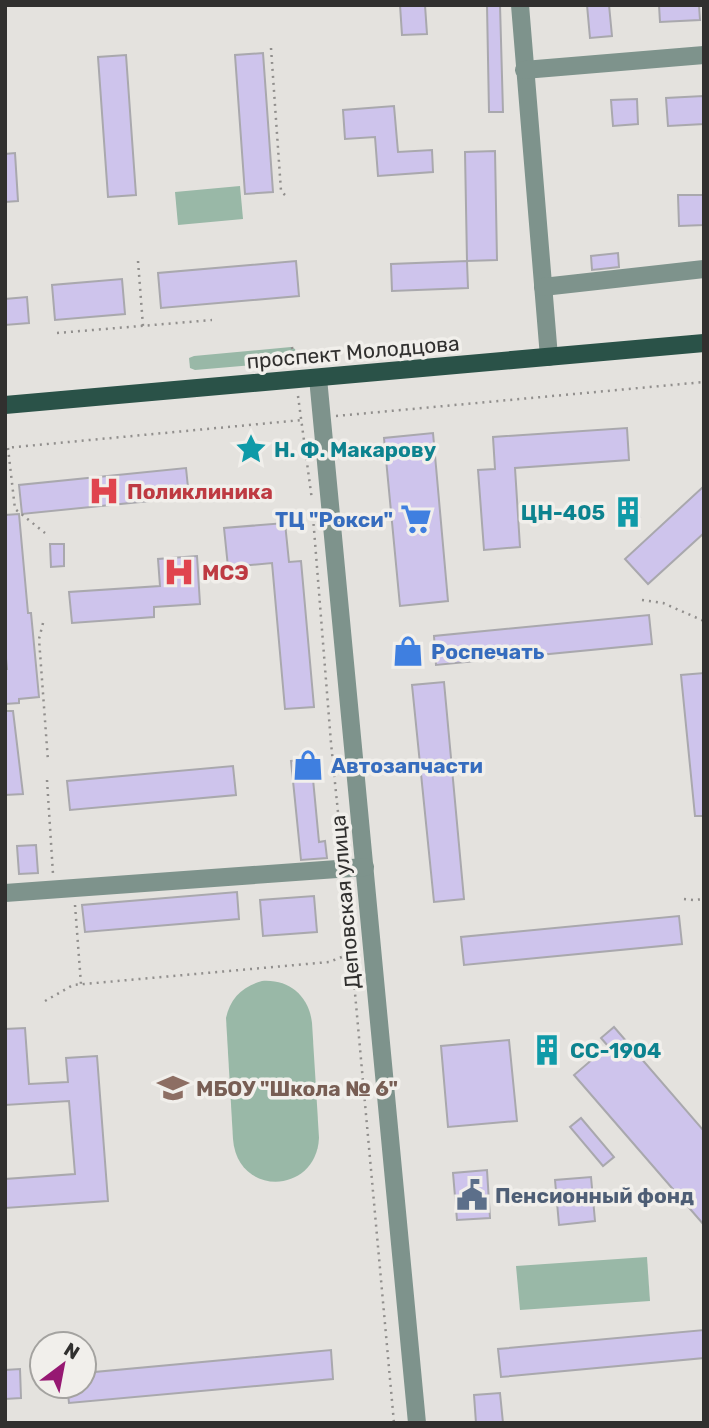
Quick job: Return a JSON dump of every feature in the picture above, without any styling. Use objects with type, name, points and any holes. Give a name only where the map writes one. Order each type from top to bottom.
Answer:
[{"type":"main road","name":"проспект Молодцова","points":[[5,405],[704,342]]},
{"type":"street","points":[[520,5],[549,357]]},
{"type":"street","points":[[524,70],[704,55]]},
{"type":"street","points":[[543,287],[704,270]]},
{"type":"street","name":"Деповская улица","points":[[318,378],[417,1423]]},
{"type":"street","points":[[5,893],[365,866]]},
{"type":"path","points":[[271,47],[281,191],[288,198]]},
{"type":"path","points":[[138,261],[144,326]]},
{"type":"path","points":[[57,333],[212,320]]},
{"type":"path","points":[[45,533],[15,509],[7,448],[704,382]]},
{"type":"path","points":[[642,600],[663,603],[704,621]]},
{"type":"path","points":[[43,623],[39,639],[48,761]]},
{"type":"path","points":[[47,780],[54,889]]},
{"type":"path","points":[[74,888],[81,984]]},
{"type":"path","points":[[684,898],[704,899]]},
{"type":"path","points":[[45,1001],[74,985],[328,962],[372,947]]},
{"type":"green space","points":[[240,186],[243,219],[178,225],[175,192]]},
{"type":"green space","points":[[291,347],[297,355],[295,360],[290,362],[195,370],[190,368],[189,358],[194,356]]},
{"type":"green space","points":[[262,981],[281,983],[296,991],[307,1005],[312,1023],[319,1138],[315,1157],[305,1170],[292,1179],[276,1182],[261,1179],[248,1171],[238,1158],[233,1139],[226,1018],[238,994]]},
{"type":"green space","points":[[647,1257],[650,1301],[520,1310],[516,1266]]},
{"type":"building","points":[[400,5],[425,5],[427,34],[402,35]]},
{"type":"building","points":[[487,5],[500,5],[503,112],[489,112]]},
{"type":"building","points":[[587,5],[609,5],[612,36],[590,38]]},
{"type":"building","points":[[659,5],[699,5],[700,20],[660,22]]},
{"type":"building","points":[[263,53],[273,192],[245,194],[235,55]]},
{"type":"building","points":[[126,55],[136,195],[108,197],[98,57]]},
{"type":"building","points":[[703,96],[704,124],[668,126],[666,98]]},
{"type":"building","points":[[637,99],[638,124],[613,126],[611,100]]},
{"type":"building","points":[[394,106],[398,152],[432,150],[433,172],[378,176],[375,137],[345,139],[343,110]]},
{"type":"building","points":[[495,151],[497,260],[467,261],[465,152]]},
{"type":"building","points":[[15,153],[18,201],[5,202],[5,154]]},
{"type":"building","points":[[678,195],[704,195],[704,225],[679,226]]},
{"type":"building","points":[[618,253],[619,267],[592,270],[591,256]]},
{"type":"building","points":[[296,261],[299,296],[161,308],[158,273]]},
{"type":"building","points":[[467,261],[468,288],[392,291],[391,264]]},
{"type":"building","points":[[122,279],[125,314],[55,320],[52,285]]},
{"type":"building","points":[[27,297],[29,323],[5,325],[5,299]]},
{"type":"building","points":[[627,428],[629,460],[515,468],[520,547],[484,550],[478,470],[495,469],[493,437]]},
{"type":"building","name":"ТЦ \"Рокси\"","points":[[433,433],[448,601],[400,606],[384,438]]},
{"type":"building","name":"Поликлиника","points":[[186,468],[189,497],[22,514],[19,485]]},
{"type":"building","points":[[704,486],[704,533],[648,584],[625,559]]},
{"type":"building","name":"ЦН-405","points":[[638,505],[640,517],[618,520],[617,508]]},
{"type":"building","points":[[19,514],[39,697],[5,704],[5,515]]},
{"type":"building","points":[[285,523],[289,562],[301,561],[314,707],[285,709],[272,563],[228,567],[224,528]]},
{"type":"building","points":[[50,544],[64,544],[64,566],[51,567]]},
{"type":"building","points":[[197,556],[200,604],[154,607],[154,617],[72,623],[69,592],[160,586],[158,559]]},
{"type":"building","points":[[649,615],[652,644],[436,665],[434,636]]},
{"type":"building","points":[[704,673],[704,816],[695,816],[681,675]]},
{"type":"building","points":[[444,682],[464,899],[434,902],[412,685]]},
{"type":"building","points":[[5,711],[13,711],[23,794],[5,795]]},
{"type":"building","points":[[318,759],[320,778],[313,779],[319,842],[325,841],[327,858],[301,860],[291,761]]},
{"type":"building","points":[[233,766],[236,795],[70,810],[67,781]]},
{"type":"building","points":[[36,845],[38,873],[19,874],[17,846]]},
{"type":"building","points":[[237,892],[239,919],[85,932],[82,905]]},
{"type":"building","points":[[314,896],[317,932],[263,936],[260,900]]},
{"type":"building","points":[[679,916],[682,944],[464,965],[461,937]]},
{"type":"building","points":[[614,1027],[704,1131],[704,1225],[574,1075],[608,1046],[601,1038]]},
{"type":"building","points":[[25,1028],[29,1084],[68,1082],[66,1058],[97,1056],[108,1201],[5,1208],[5,1179],[75,1174],[69,1101],[5,1105],[5,1029]]},
{"type":"building","name":"СС-1904","points":[[553,1038],[555,1061],[542,1061],[540,1039]]},
{"type":"building","points":[[509,1040],[517,1121],[448,1127],[441,1046]]},
{"type":"building","points":[[581,1118],[614,1157],[603,1166],[570,1127]]},
{"type":"building","name":"Пенсионный фонд","points":[[487,1170],[490,1218],[457,1220],[453,1173]]},
{"type":"building","points":[[591,1177],[595,1221],[559,1225],[555,1180]]},
{"type":"building","points":[[704,1330],[704,1358],[501,1377],[498,1349]]},
{"type":"building","points":[[331,1350],[333,1379],[69,1403],[69,1400],[98,1400],[98,1372]]},
{"type":"building","points":[[20,1369],[21,1398],[5,1399],[5,1370]]},
{"type":"building","points":[[500,1393],[503,1423],[476,1423],[474,1395]]},
{"type":"place","name":"Н. Ф. Макарову","points":[[251,449]]},
{"type":"place","name":"Поликлиника","points":[[104,491]]},
{"type":"place","name":"ЦН-405","points":[[628,512]]},
{"type":"place","name":"ТЦ \"Рокси\"","points":[[416,519]]},
{"type":"place","name":"МСЭ","points":[[179,572]]},
{"type":"place","name":"Роспечать","points":[[408,651]]},
{"type":"place","name":"Автозапчасти","points":[[308,765]]},
{"type":"place","name":"СС-1904","points":[[547,1050]]},
{"type":"place","name":"МБОУ \"Школа № 6\"","points":[[173,1088]]},
{"type":"place","name":"Пенсионный фонд","points":[[472,1195]]}]
